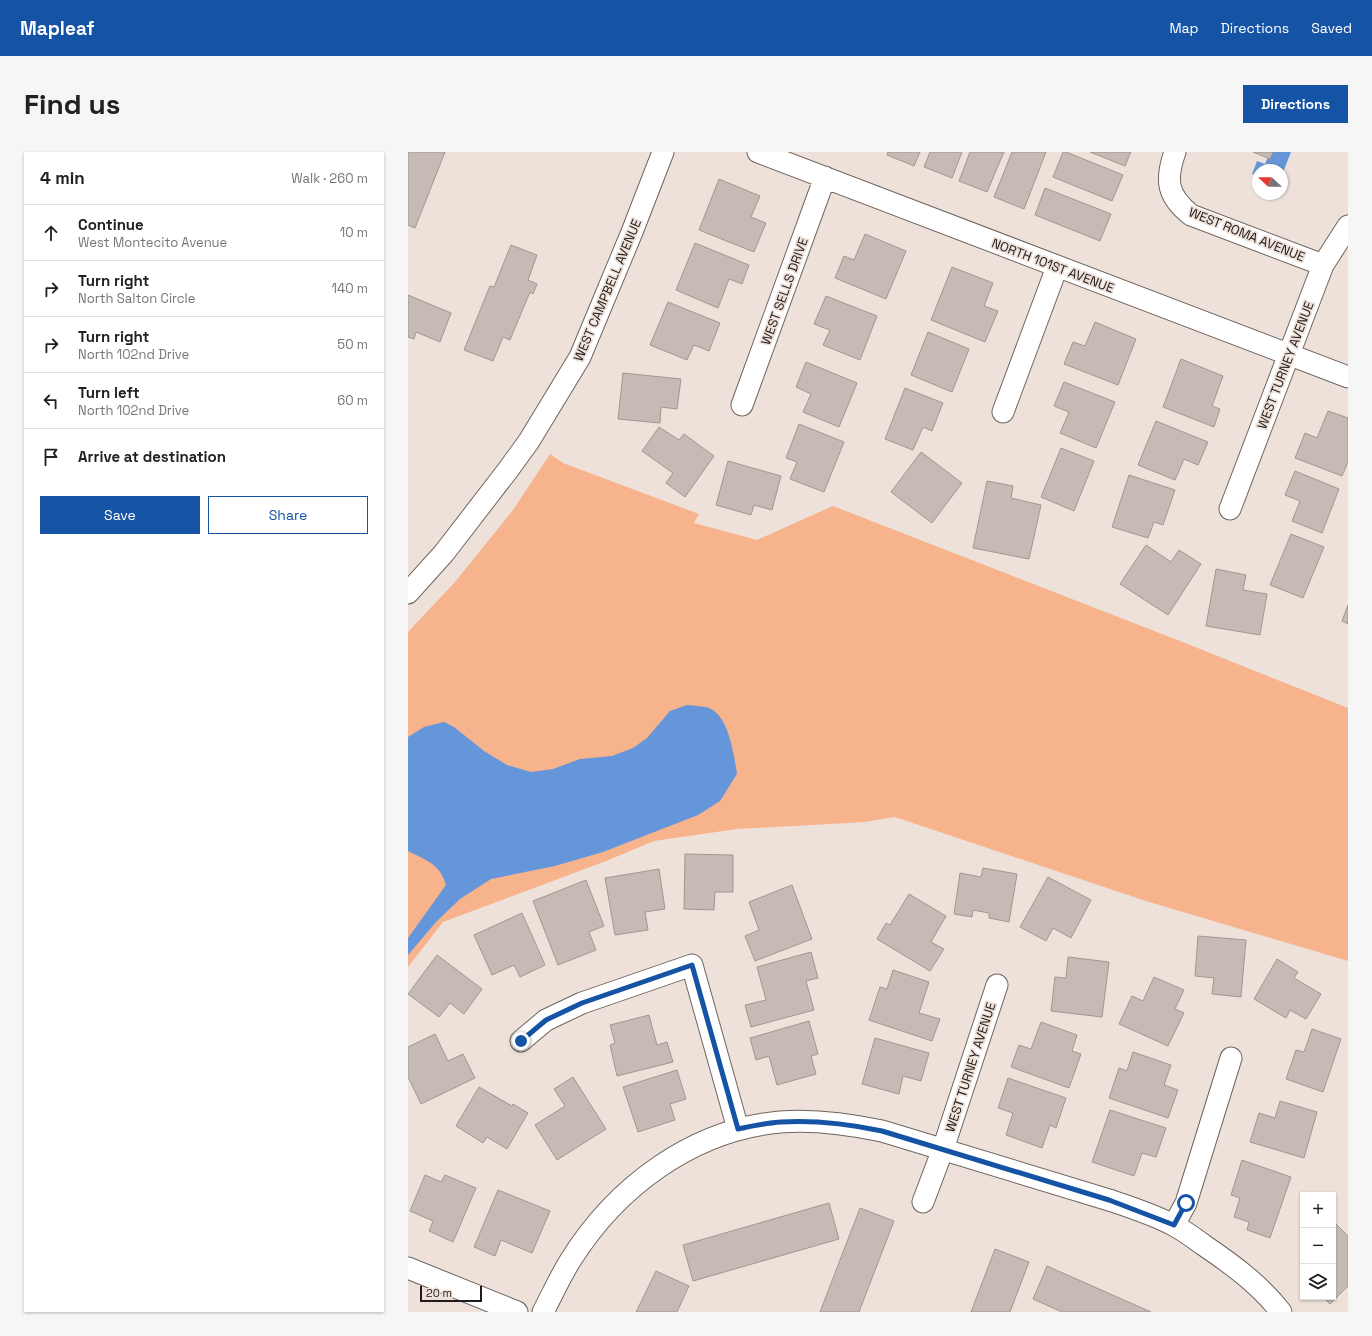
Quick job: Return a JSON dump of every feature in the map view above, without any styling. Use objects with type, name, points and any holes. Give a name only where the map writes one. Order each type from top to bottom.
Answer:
[{"type":"street","name":"WEST CAMPBELL AVENUE","points":[[408,593],[444,553],[508,470],[529,441],[580,357],[632,232],[663,152]]},
{"type":"street","name":"NORTH 101ST AVENUE","points":[[758,152],[1348,378]]},
{"type":"street","name":"WEST ROMA AVENUE","points":[[1175,152],[1170,168],[1170,184],[1173,195],[1181,206],[1191,214],[1323,265]]},
{"type":"street","name":"WEST SELLS DRIVE","points":[[742,405],[825,177]]},
{"type":"street","name":"WEST TURNEY AVENUE","points":[[1230,509],[1323,265],[1348,226]]},
{"type":"street","points":[[1002,412],[1057,267]]},
{"type":"street","points":[[521,1041],[546,1020],[582,1003],[692,965],[738,1129]]},
{"type":"street","name":"WEST TURNEY AVENUE","points":[[923,1202],[997,985]]},
{"type":"street","points":[[1174,1225],[1186,1203],[1231,1058]]},
{"type":"street","points":[[543,1312],[570,1260],[597,1224],[624,1193],[677,1155],[707,1139],[738,1129],[780,1122],[852,1124],[882,1131],[1109,1200],[1174,1225],[1227,1261],[1252,1281],[1281,1312]]},
{"type":"street","points":[[408,1268],[517,1312]]},
{"type":"shaded area","points":[[550,454],[563,463],[699,514],[694,523],[757,540],[833,506],[1348,708],[1348,961],[1146,901],[895,817],[865,822],[737,829],[654,841],[606,861],[443,922],[408,967],[408,632],[455,582],[513,510]]},
{"type":"water","points":[[1270,152],[1291,152],[1286,164],[1265,164]]},
{"type":"water","points":[[1257,161],[1265,164],[1256,164]]},
{"type":"water","points":[[687,705],[709,708],[716,712],[726,727],[732,747],[737,774],[720,801],[698,815],[603,852],[555,866],[491,879],[460,899],[436,922],[408,955],[408,938],[446,885],[436,867],[408,851],[408,737],[424,727],[444,722],[454,727],[484,751],[507,765],[531,772],[553,769],[580,759],[612,756],[633,748],[647,738],[670,711]]},
{"type":"building","points":[[409,152],[445,152],[415,228],[408,225]]},
{"type":"building","points":[[888,152],[920,152],[914,166],[887,155]]},
{"type":"building","points":[[930,152],[962,152],[952,178],[924,167]]},
{"type":"building","points":[[970,152],[1004,152],[987,192],[959,181]]},
{"type":"building","points":[[1012,152],[1046,152],[1024,209],[994,197]]},
{"type":"building","points":[[1063,152],[1123,175],[1112,201],[1053,177]]},
{"type":"building","points":[[1090,152],[1131,152],[1125,166]]},
{"type":"building","points":[[1253,152],[1273,152],[1270,159]]},
{"type":"building","points":[[719,179],[760,196],[751,217],[766,223],[754,252],[699,230]]},
{"type":"building","points":[[1045,188],[1111,214],[1100,241],[1035,215]]},
{"type":"building","points":[[865,234],[906,251],[886,299],[835,278],[844,256],[854,260]]},
{"type":"building","points":[[695,243],[749,265],[742,284],[729,279],[718,308],[676,290]]},
{"type":"building","points":[[511,245],[537,255],[528,280],[537,284],[533,294],[530,292],[510,340],[503,337],[493,361],[464,350],[490,286],[494,287]]},
{"type":"building","points":[[952,267],[993,283],[984,306],[998,311],[985,342],[931,320]]},
{"type":"building","points":[[408,295],[451,313],[440,342],[416,332],[414,339],[408,337]]},
{"type":"building","points":[[826,296],[877,316],[860,360],[823,345],[830,330],[814,324]]},
{"type":"building","points":[[668,302],[720,323],[709,351],[694,345],[687,360],[650,345]]},
{"type":"building","points":[[1095,322],[1136,339],[1118,385],[1064,364],[1073,342],[1085,346]]},
{"type":"building","points":[[928,332],[969,349],[952,392],[911,375]]},
{"type":"building","points":[[1181,359],[1223,376],[1212,406],[1220,409],[1214,427],[1163,407]]},
{"type":"building","points":[[806,362],[857,383],[839,427],[803,412],[811,394],[796,387]]},
{"type":"building","points":[[623,373],[681,379],[677,409],[661,407],[660,423],[618,419]]},
{"type":"building","points":[[1064,382],[1115,402],[1096,448],[1060,433],[1069,412],[1054,406]]},
{"type":"building","points":[[905,388],[943,403],[932,431],[923,427],[913,450],[885,439]]},
{"type":"building","points":[[1328,411],[1348,418],[1348,462],[1342,476],[1295,458],[1305,433],[1317,438]]},
{"type":"building","points":[[1156,421],[1208,442],[1198,465],[1184,459],[1175,480],[1138,465]]},
{"type":"building","points":[[799,424],[844,442],[824,492],[790,479],[797,462],[786,458]]},
{"type":"building","points":[[659,427],[679,440],[684,434],[714,456],[685,497],[666,483],[673,473],[642,451]]},
{"type":"building","points":[[1061,448],[1094,461],[1074,511],[1041,497]]},
{"type":"building","points":[[921,452],[962,483],[932,523],[891,492]]},
{"type":"building","points":[[728,461],[781,476],[772,510],[754,505],[751,515],[716,505]]},
{"type":"building","points":[[1295,471],[1339,489],[1322,533],[1292,521],[1300,501],[1285,495]]},
{"type":"building","points":[[1129,475],[1175,490],[1163,525],[1154,522],[1148,538],[1112,527]]},
{"type":"building","points":[[987,481],[1013,486],[1011,498],[1041,505],[1029,559],[973,548]]},
{"type":"building","points":[[1291,534],[1324,547],[1303,598],[1270,585]]},
{"type":"building","points":[[1146,545],[1171,562],[1179,550],[1201,564],[1168,615],[1120,584]]},
{"type":"building","points":[[1216,569],[1246,575],[1243,590],[1267,594],[1260,635],[1206,626]]},
{"type":"building","points":[[1348,605],[1348,624],[1342,621]]},
{"type":"building","points":[[685,854],[733,855],[733,892],[715,892],[714,910],[684,909]]},
{"type":"building","points":[[983,868],[1017,874],[1009,922],[989,918],[989,913],[973,910],[972,917],[954,914],[960,873],[981,877]]},
{"type":"building","points":[[659,869],[665,909],[645,912],[648,930],[615,935],[605,878]]},
{"type":"building","points":[[1048,877],[1091,900],[1071,938],[1053,928],[1046,941],[1020,927]]},
{"type":"building","points":[[586,880],[604,926],[589,932],[596,950],[558,965],[533,901]]},
{"type":"building","points":[[792,885],[812,939],[755,961],[745,936],[759,930],[749,902]]},
{"type":"building","points":[[909,894],[946,916],[931,942],[944,949],[930,971],[877,939],[886,923],[890,925]]},
{"type":"building","points":[[522,913],[545,965],[520,977],[514,965],[492,975],[474,935]]},
{"type":"building","points":[[1198,936],[1246,940],[1241,997],[1212,994],[1214,978],[1195,976]]},
{"type":"building","points":[[811,952],[818,978],[806,981],[814,1010],[751,1027],[745,1005],[766,1000],[757,967]]},
{"type":"building","points":[[437,955],[482,989],[464,1014],[450,1003],[439,1017],[408,994]]},
{"type":"building","points":[[1068,957],[1109,962],[1102,1017],[1051,1011],[1055,977],[1066,978]]},
{"type":"building","points":[[1277,959],[1298,972],[1294,978],[1321,994],[1306,1019],[1290,1010],[1286,1018],[1254,999]]},
{"type":"building","points":[[893,970],[929,982],[919,1013],[940,1019],[932,1041],[869,1020],[880,987],[887,989]]},
{"type":"building","points":[[1154,977],[1184,990],[1175,1009],[1184,1013],[1168,1046],[1119,1024],[1132,996],[1143,1001]]},
{"type":"building","points":[[649,1015],[657,1045],[667,1042],[673,1062],[617,1076],[610,1045],[615,1043],[610,1025]]},
{"type":"building","points":[[809,1021],[818,1054],[811,1056],[816,1074],[777,1085],[769,1056],[756,1060],[750,1038]]},
{"type":"building","points":[[1041,1022],[1077,1035],[1072,1051],[1081,1054],[1069,1088],[1011,1067],[1019,1045],[1031,1049]]},
{"type":"building","points":[[1312,1029],[1341,1039],[1323,1092],[1286,1079],[1296,1050],[1304,1052]]},
{"type":"building","points":[[435,1034],[448,1061],[463,1054],[475,1078],[421,1104],[408,1077],[408,1047]]},
{"type":"building","points":[[875,1038],[929,1053],[921,1081],[903,1076],[899,1094],[862,1084]]},
{"type":"building","points":[[1133,1052],[1171,1065],[1164,1085],[1178,1090],[1168,1118],[1109,1098],[1119,1068],[1127,1071]]},
{"type":"building","points":[[677,1070],[686,1099],[670,1104],[675,1120],[638,1132],[623,1087]]},
{"type":"building","points":[[573,1077],[606,1129],[557,1160],[535,1125],[565,1106],[554,1089]]},
{"type":"building","points":[[1008,1078],[1066,1098],[1056,1128],[1050,1125],[1042,1148],[1006,1135],[1013,1113],[998,1108]]},
{"type":"building","points":[[479,1087],[512,1106],[513,1104],[528,1113],[507,1149],[487,1137],[483,1143],[456,1126]]},
{"type":"building","points":[[1280,1101],[1317,1112],[1304,1158],[1250,1142],[1259,1113],[1275,1118]]},
{"type":"building","points":[[1110,1110],[1166,1128],[1156,1157],[1142,1153],[1134,1176],[1092,1162]]},
{"type":"building","points":[[1242,1160],[1291,1177],[1270,1238],[1247,1230],[1249,1222],[1234,1217],[1240,1198],[1231,1195]]},
{"type":"building","points":[[425,1175],[441,1182],[445,1175],[476,1188],[453,1242],[429,1231],[433,1221],[410,1211]]},
{"type":"building","points":[[498,1190],[550,1211],[532,1253],[501,1240],[495,1256],[474,1247]]},
{"type":"building","points":[[829,1203],[839,1239],[693,1281],[683,1245]]},
{"type":"building","points":[[860,1208],[894,1221],[859,1312],[820,1312]]},
{"type":"building","points":[[1336,1224],[1348,1236],[1348,1286],[1336,1298]]},
{"type":"building","points":[[995,1249],[1029,1262],[1010,1312],[971,1312]]},
{"type":"building","points":[[1047,1266],[1151,1312],[1062,1312],[1033,1299]]},
{"type":"building","points":[[656,1271],[689,1286],[677,1312],[636,1312]]},
{"type":"building","points":[[1326,1300],[1334,1300],[1330,1304]]},
{"type":"route","points":[[521,1041],[546,1020],[582,1003],[692,965],[738,1129],[780,1122],[852,1124],[942,1148],[1109,1200],[1174,1225],[1186,1203]]}]
